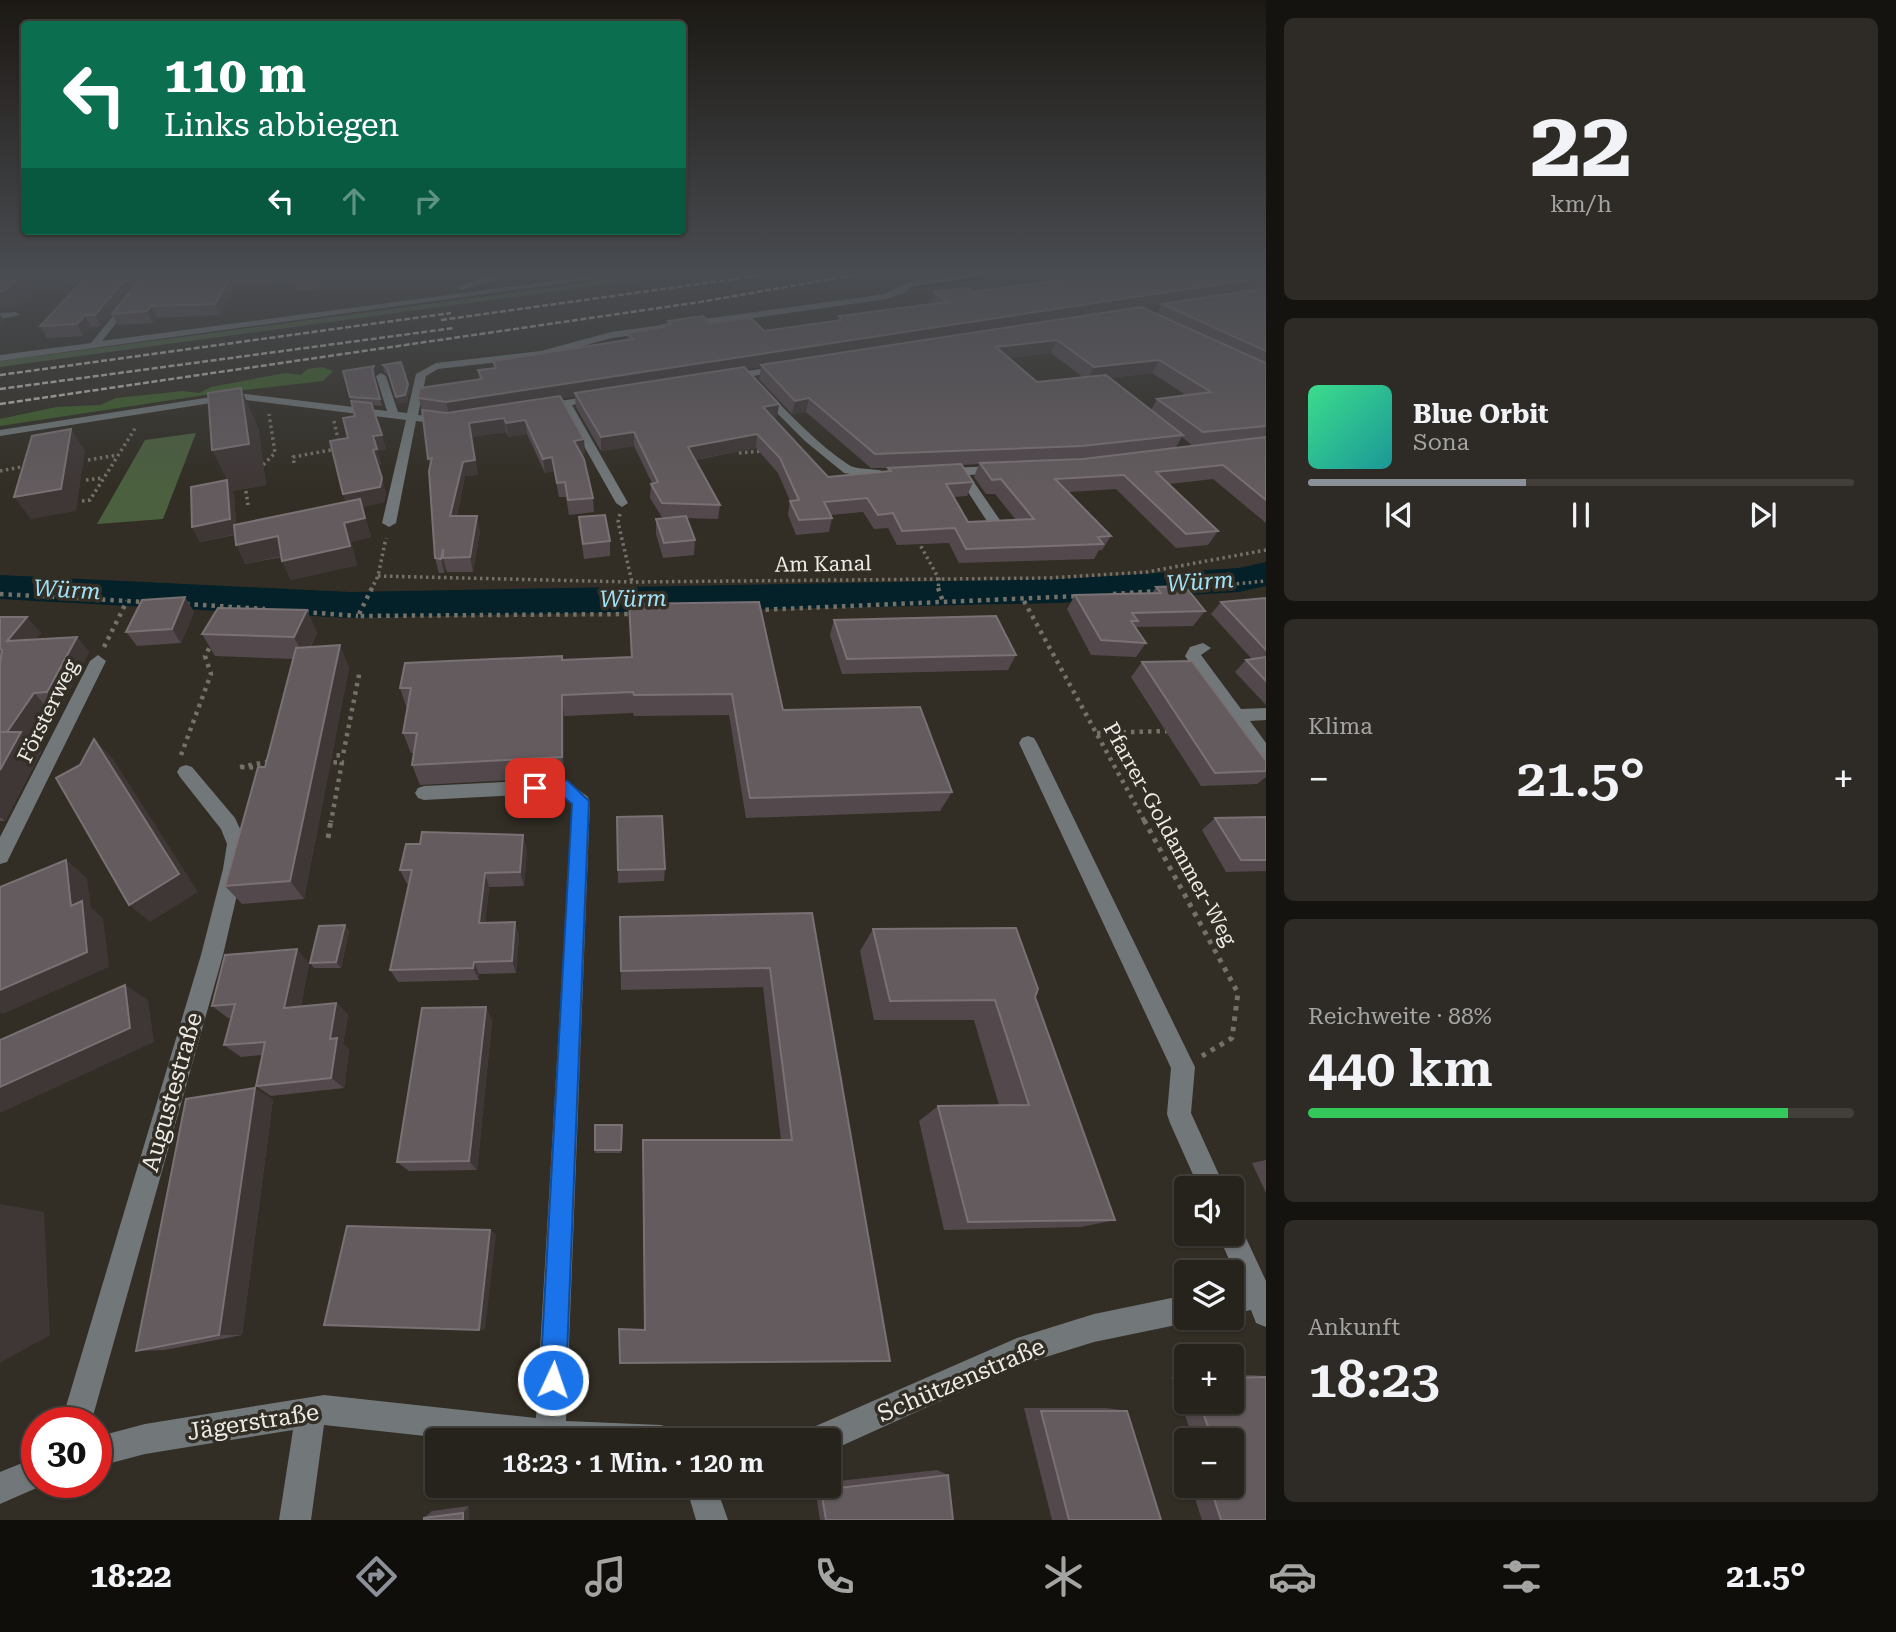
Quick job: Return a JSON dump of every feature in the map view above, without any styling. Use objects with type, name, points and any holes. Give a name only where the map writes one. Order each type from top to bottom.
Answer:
[{"type":"street","points":[[0,358],[77,346]]},
{"type":"street","points":[[389,523],[421,374],[436,366],[542,354],[571,346]]},
{"type":"street","points":[[717,379],[796,366]]},
{"type":"street","points":[[745,374],[809,439],[848,470],[871,475],[900,474]]},
{"type":"street","points":[[381,376],[393,414]]},
{"type":"street","points":[[0,433],[237,396],[449,421],[462,419]]},
{"type":"street","points":[[526,409],[607,396]]},
{"type":"street","points":[[565,403],[622,503]]},
{"type":"street","points":[[937,473],[1012,470]]},
{"type":"street","points":[[961,472],[998,526]]},
{"type":"street","points":[[1203,648],[1195,651],[1193,656],[1266,756]]},
{"type":"street","name":"Försterweg","points":[[0,856],[98,661]]},
{"type":"street","points":[[1237,716],[1266,714]]},
{"type":"street","points":[[1028,743],[1183,1068],[1179,1114],[1207,1176]]},
{"type":"street","name":"Augustestraße","points":[[81,1407],[212,955],[233,869],[237,844],[228,824],[186,772]]},
{"type":"street","points":[[424,793],[563,786],[580,801],[550,1428]]},
{"type":"street","points":[[1235,1246],[1252,1303]]},
{"type":"street","name":"Schützenstraße","points":[[841,1431],[1017,1352],[1094,1328],[1174,1311]]},
{"type":"street","name":"Jägerstraße","points":[[112,1448],[145,1439],[324,1410],[487,1428]]},
{"type":"street","points":[[295,1520],[311,1412]]},
{"type":"street","points":[[0,1488],[21,1479]]},
{"type":"path","points":[[248,505],[244,484],[275,453],[267,400]]},
{"type":"path","points":[[331,407],[342,455]]},
{"type":"path","points":[[82,501],[90,500],[148,410]]},
{"type":"path","points":[[739,453],[762,451],[809,439]]},
{"type":"path","points":[[294,463],[292,457],[340,449]]},
{"type":"path","points":[[88,460],[118,455]]},
{"type":"path","points":[[0,471],[26,466],[28,457]]},
{"type":"path","points":[[86,480],[104,477]]},
{"type":"path","points":[[622,503],[618,522],[632,582]]},
{"type":"path","points":[[358,616],[378,576],[389,523]]},
{"type":"path","points":[[914,533],[939,579],[938,590],[943,602]]},
{"type":"path","name":"Am Kanal","points":[[378,576],[632,582],[1048,578],[1147,572],[1266,550]]},
{"type":"path","points":[[1178,589],[1266,581]]},
{"type":"path","points":[[1108,594],[1164,590]]},
{"type":"path","points":[[0,594],[153,602]]},
{"type":"path","points":[[750,610],[1024,601],[1080,596]]},
{"type":"path","points":[[98,661],[127,601]]},
{"type":"path","name":"Pfarrer-Goldammer-Weg","points":[[1024,601],[1238,993],[1232,1038],[1183,1068]]},
{"type":"path","points":[[179,604],[270,609]]},
{"type":"path","points":[[225,619],[232,607]]},
{"type":"path","points":[[295,611],[358,616],[639,614]]},
{"type":"path","points":[[186,772],[180,757],[211,674],[205,656],[218,631]]},
{"type":"path","points":[[317,757],[343,755],[360,670]]},
{"type":"path","points":[[1097,733],[1178,730]]},
{"type":"path","points":[[316,764],[342,762],[328,838]]},
{"type":"path","points":[[253,763],[278,764],[240,767],[253,763]]},
{"type":"green space","points":[[113,346],[155,346],[0,367],[0,361]]},
{"type":"green space","points":[[322,367],[333,371],[323,381],[211,394],[0,426],[0,419],[56,407],[100,405],[116,398],[183,391],[199,393],[211,387],[285,373],[301,375],[307,369]]},
{"type":"green space","points":[[196,433],[163,519],[97,524],[145,440]]},
{"type":"building","points":[[589,346],[814,346],[446,402],[418,396],[420,388],[482,379],[478,370],[496,368],[493,361]]},
{"type":"building","points":[[886,346],[1005,346],[996,347],[1037,382],[1106,375],[1183,435],[1082,446],[875,454],[809,398],[795,401],[761,365]]},
{"type":"building","points":[[1065,346],[1228,346],[1266,363],[1266,426],[1203,432],[1157,399],[1211,392],[1159,360],[1094,367]]},
{"type":"building","points":[[401,362],[408,384],[405,395],[396,397],[387,368],[383,365]]},
{"type":"building","points":[[374,366],[372,370],[380,399],[350,397],[343,371]]},
{"type":"building","points":[[744,367],[779,404],[763,407],[828,477],[891,471],[888,468],[961,464],[973,482],[946,484],[968,522],[1034,519],[1001,479],[992,480],[980,463],[1083,459],[1266,437],[1266,500],[1223,465],[1156,472],[1218,531],[1186,534],[1124,475],[1055,479],[1111,536],[1098,537],[1103,544],[966,549],[955,528],[902,531],[893,513],[878,515],[867,498],[824,502],[832,518],[799,520],[790,501],[799,500],[780,458],[757,434],[688,447],[720,505],[662,503],[651,484],[658,482],[634,432],[601,437],[575,393]]},
{"type":"building","points":[[241,388],[249,444],[212,450],[208,393]]},
{"type":"building","points":[[560,396],[584,439],[574,441],[584,459],[593,498],[568,500],[565,482],[557,483],[552,457],[543,459],[525,420],[506,423],[504,418],[469,423],[475,460],[463,462],[450,516],[477,516],[470,557],[443,558],[443,549],[441,559],[435,558],[429,471],[432,458],[428,459],[422,410],[447,413]]},
{"type":"building","points":[[351,401],[371,403],[382,435],[373,436],[377,449],[373,450],[382,478],[380,487],[343,494],[330,441],[348,438],[343,418],[355,416]]},
{"type":"building","points":[[71,429],[61,489],[14,497],[32,436]]},
{"type":"building","points":[[227,480],[230,519],[192,527],[191,487]]},
{"type":"building","points":[[360,499],[365,518],[344,523],[350,546],[282,561],[278,536],[236,545],[234,525]]},
{"type":"building","points":[[605,515],[610,541],[583,544],[579,517]]},
{"type":"building","points":[[686,516],[695,540],[664,543],[656,519]]},
{"type":"building","points":[[1185,586],[1205,611],[1132,613],[1138,621],[1131,621],[1146,643],[1101,640],[1075,595],[1161,593],[1156,587]]},
{"type":"building","points":[[185,597],[172,629],[126,632],[142,600]]},
{"type":"building","points":[[1266,598],[1266,650],[1221,602]]},
{"type":"building","points":[[759,602],[783,710],[920,707],[952,792],[750,798],[732,694],[634,695],[633,692],[562,695],[562,757],[412,765],[417,733],[403,733],[411,688],[400,688],[405,663],[562,656],[562,660],[632,657],[629,604]]},
{"type":"building","points":[[218,608],[307,610],[294,637],[202,634]]},
{"type":"building","points":[[996,616],[1016,655],[847,659],[834,620]]},
{"type":"building","points":[[0,617],[27,617],[7,641],[77,637],[47,692],[34,693],[7,732],[0,732]]},
{"type":"building","points":[[340,645],[290,881],[225,886],[258,767],[265,767],[296,648]]},
{"type":"building","points":[[1266,657],[1266,681],[1246,660]]},
{"type":"building","points":[[1192,661],[1266,761],[1266,771],[1215,773],[1142,662]]},
{"type":"building","points":[[0,732],[21,732],[0,770]]},
{"type":"building","points":[[94,739],[179,874],[129,905],[56,778],[80,765]]},
{"type":"building","points":[[662,816],[665,869],[618,870],[617,817]]},
{"type":"building","points":[[1266,817],[1266,860],[1241,860],[1215,818]]},
{"type":"building","points":[[422,832],[523,835],[520,872],[485,873],[479,923],[515,922],[512,961],[474,962],[473,968],[390,970],[412,870],[400,870],[406,844],[420,844]]},
{"type":"building","points":[[66,860],[71,906],[82,901],[87,952],[0,990],[0,887]]},
{"type":"building","points":[[812,913],[890,1361],[620,1363],[619,1329],[645,1330],[643,1140],[792,1140],[770,968],[621,971],[620,917]]},
{"type":"building","points":[[345,925],[336,962],[310,963],[319,926]]},
{"type":"building","points":[[1016,928],[1038,989],[1035,997],[1115,1220],[968,1222],[938,1106],[1029,1105],[995,1000],[890,1001],[873,929]]},
{"type":"building","points":[[297,949],[284,1008],[336,1003],[330,1039],[337,1038],[331,1078],[256,1086],[265,1042],[224,1045],[235,1004],[212,1006],[225,955]]},
{"type":"building","points":[[125,985],[130,1028],[0,1087],[0,1040]]},
{"type":"building","points":[[486,1007],[469,1161],[397,1162],[422,1008]]},
{"type":"building","points":[[255,1088],[219,1335],[136,1351],[186,1099]]},
{"type":"building","points":[[595,1125],[622,1125],[621,1150],[595,1150]]},
{"type":"building","points":[[347,1226],[490,1230],[479,1330],[324,1325]]},
{"type":"building","points":[[1266,1377],[1266,1520],[1221,1520],[1214,1498],[1244,1498],[1244,1428],[1209,1428],[1203,1414],[1244,1414],[1244,1378]]},
{"type":"building","points":[[1041,1411],[1127,1411],[1161,1520],[1069,1520]]},
{"type":"building","points":[[948,1475],[953,1520],[826,1520],[822,1498],[841,1498],[841,1488]]},
{"type":"building","points":[[463,1513],[463,1520],[424,1520],[424,1518]]},
{"type":"waterway","name":"Würm","points":[[0,587],[350,605],[1059,591],[1239,580],[1266,574]]},
{"type":"railway","points":[[0,375],[211,346]]},
{"type":"railway","points":[[0,389],[321,346]]},
{"type":"railway","points":[[0,404],[398,346]]},
{"type":"route","points":[[535,788],[563,786],[580,801],[553,1380]]}]
